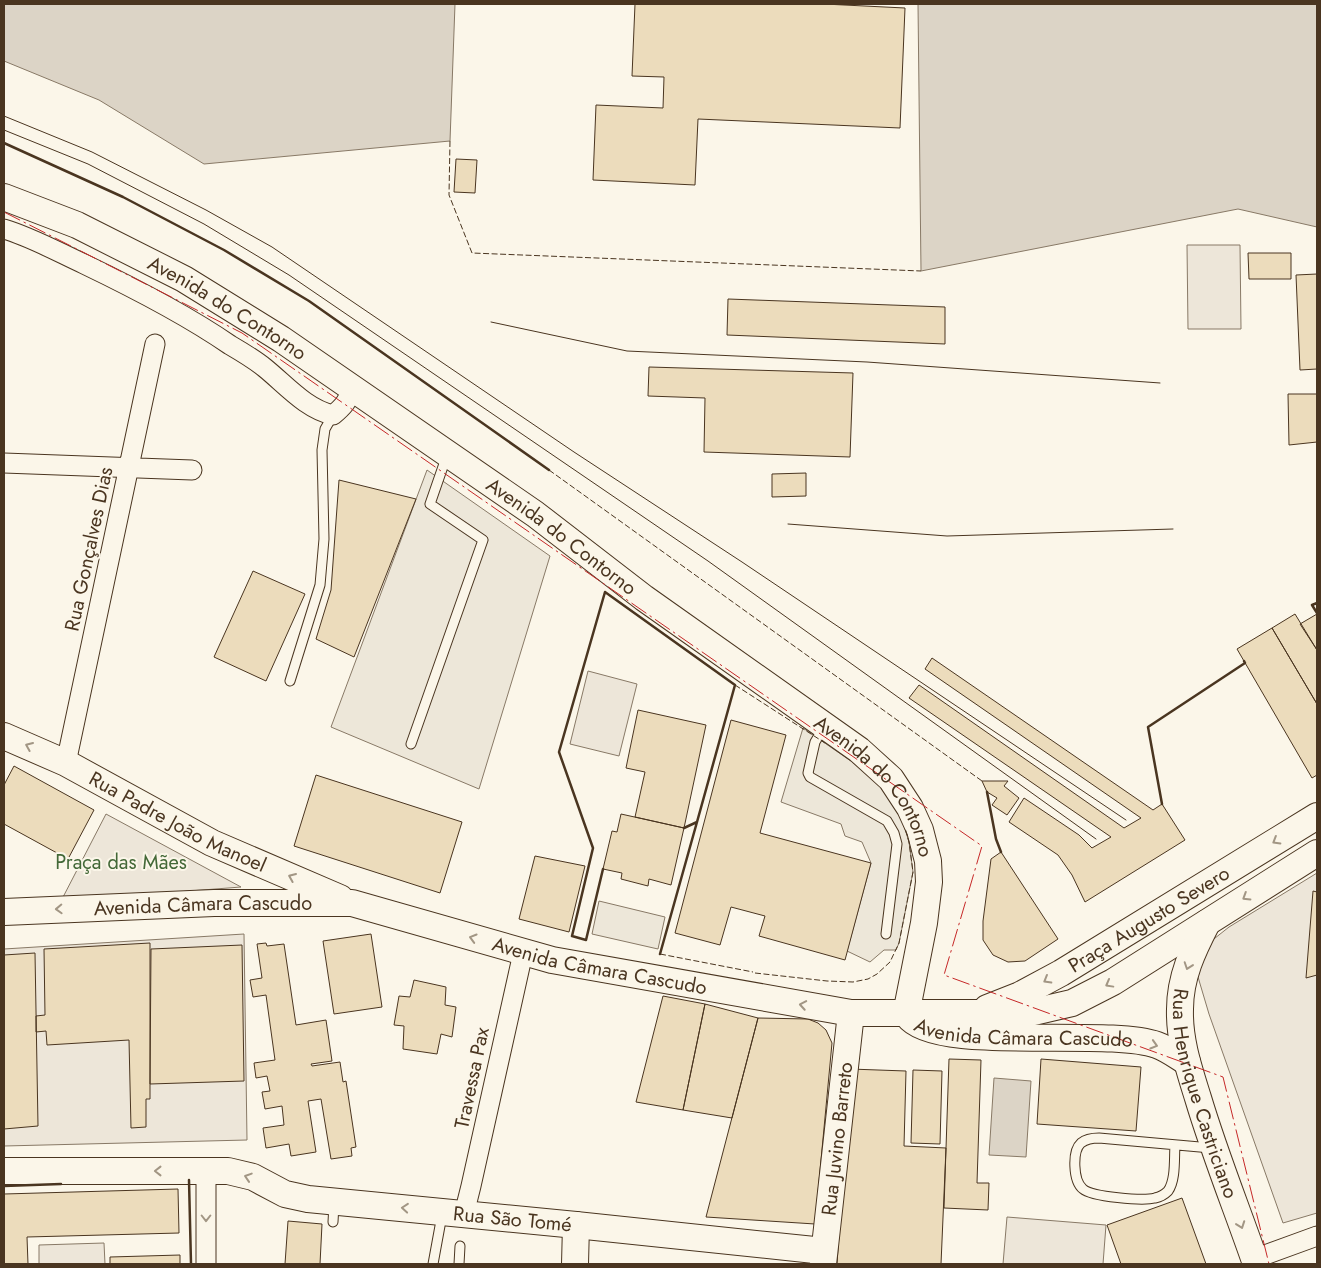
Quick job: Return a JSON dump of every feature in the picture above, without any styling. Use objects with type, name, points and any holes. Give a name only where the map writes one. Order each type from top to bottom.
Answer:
[{"type":"main road","name":"Avenida do Contorno","points":[[4,196],[77,226],[184,279],[280,339],[535,514],[644,598],[858,750],[891,779],[910,808],[920,830],[928,861],[929,882],[924,923],[906,1014]]},
{"type":"main road","name":"Rua Padre João Manoel","points":[[4,736],[66,763],[212,843],[352,903]]},
{"type":"main road","name":"Praça Augusto Severo","points":[[975,1013],[1020,995],[1041,984],[1317,816]]},
{"type":"main road","name":"Praça Augusto Severo","points":[[906,1014],[1029,1014],[1072,1003],[1113,982],[1317,853]]},
{"type":"main road","name":"Avenida Câmara Cascudo","points":[[4,912],[214,903],[352,903],[523,952],[580,965],[851,1013],[906,1014],[912,1022],[922,1027],[964,1036],[1097,1037],[1139,1041],[1157,1045],[1187,1062]]},
{"type":"main road","name":"Rua Henrique Castriciano","points":[[1208,922],[1186,970],[1180,1008],[1180,1032],[1213,1148],[1255,1262]]},
{"type":"main road","name":"Rua Juvino Barreto","points":[[823,1258],[851,1013]]},
{"type":"main road","name":"Rua São Tomé","points":[[4,1172],[228,1171],[253,1177],[285,1194],[334,1212],[453,1213],[576,1225],[823,1258]]},
{"type":"main road","points":[[575,1264],[576,1225]]},
{"type":"street","points":[[4,229],[115,279],[191,321],[264,367],[314,408],[333,415],[349,399],[352,389]]},
{"type":"street","name":"Rua Gonçalves Dias","points":[[66,763],[155,344]]},
{"type":"street","points":[[4,463],[192,470]]},
{"type":"street","name":"Travessa Pax","points":[[453,1213],[471,1186],[523,952]]},
{"type":"street","points":[[206,1171],[206,1264]]},
{"type":"street","points":[[1255,1262],[1317,1236]]},
{"type":"lane","points":[[290,680],[320,585],[324,539],[322,450],[325,429],[333,415]]},
{"type":"lane","points":[[411,744],[483,540],[430,504],[447,453]]},
{"type":"lane","points":[[824,727],[815,742],[808,773],[810,777],[888,821],[896,838],[897,844],[886,934]]},
{"type":"lane","points":[[1175,1145],[1172,1180],[1169,1189],[1163,1195],[1153,1199],[1098,1196],[1083,1189],[1075,1174],[1077,1148],[1090,1138],[1213,1148]]},
{"type":"lane","points":[[433,1264],[453,1213]]},
{"type":"lane","points":[[458,1264],[460,1246]]},
{"type":"green space","points":[[1187,245],[1240,245],[1241,329],[1188,329]]},
{"type":"green space","points":[[588,671],[637,684],[619,756],[570,744]]},
{"type":"green space","name":"Praça das Mães","points":[[106,814],[241,887],[61,901]]},
{"type":"green space","points":[[1317,873],[1317,1213],[1283,1223],[1209,1014],[1198,977],[1205,946],[1229,927]]},
{"type":"green space","points":[[244,934],[247,1140],[4,1146],[4,949]]},
{"type":"green space","points":[[1007,1217],[1106,1225],[1103,1264],[1003,1264]]},
{"type":"green space","points":[[104,1243],[105,1264],[39,1264],[39,1245]]},
{"type":"shaded area","points":[[4,4],[455,4],[450,141],[204,164],[99,100],[4,61]]},
{"type":"shaded area","points":[[918,4],[1317,4],[1317,227],[1238,209],[921,271]]},
{"type":"shaded area","points":[[427,470],[550,556],[479,789],[331,727]]},
{"type":"shaded area","points":[[803,728],[877,779],[901,816],[909,842],[913,872],[899,943],[896,950],[884,950],[870,962],[847,951],[871,863],[862,842],[845,836],[841,824],[781,802]]},
{"type":"shaded area","points":[[599,901],[665,917],[658,949],[592,934]]},
{"type":"shaded area","points":[[994,1078],[1031,1081],[1026,1157],[989,1155]]},
{"type":"building","points":[[635,4],[824,4],[905,8],[900,128],[698,119],[695,185],[593,180],[596,105],[663,108],[664,77],[632,76]]},
{"type":"building","points":[[456,159],[477,160],[475,193],[454,192]]},
{"type":"building","points":[[1248,253],[1291,253],[1291,279],[1249,279]]},
{"type":"building","points":[[1317,274],[1317,369],[1300,370],[1296,275]]},
{"type":"building","points":[[728,299],[945,307],[945,344],[727,335]]},
{"type":"building","points":[[649,367],[853,373],[850,457],[704,452],[705,398],[648,396]]},
{"type":"building","points":[[1288,394],[1317,394],[1317,442],[1289,445]]},
{"type":"building","points":[[806,473],[806,496],[772,497],[772,474]]},
{"type":"building","points":[[339,480],[416,499],[354,657],[316,639],[331,590]]},
{"type":"building","points":[[253,571],[305,594],[266,681],[214,657]]},
{"type":"building","points":[[1295,614],[1317,650],[1317,704],[1272,628]]},
{"type":"building","points":[[1317,614],[1317,650],[1300,624]]},
{"type":"building","points":[[1272,628],[1317,704],[1317,775],[1312,778],[1237,649]]},
{"type":"building","points":[[932,658],[1153,810],[1162,804],[1185,840],[1085,902],[1072,875],[1058,855],[1009,822],[1024,798],[1079,835],[1092,848],[1111,837],[909,698],[919,685],[1124,828],[1141,818],[925,669]]},
{"type":"building","points":[[638,710],[706,725],[684,828],[635,817],[645,772],[626,768]]},
{"type":"building","points":[[731,720],[786,735],[760,833],[871,863],[845,960],[759,936],[765,916],[731,907],[720,945],[675,933]]},
{"type":"building","points":[[14,766],[94,810],[68,859],[4,824],[4,785]]},
{"type":"building","points":[[316,775],[462,822],[440,893],[294,846]]},
{"type":"building","points":[[982,781],[1008,781],[1004,786],[1019,798],[1007,815],[992,805],[997,798],[987,792]]},
{"type":"building","points":[[621,814],[684,828],[671,885],[649,879],[648,886],[621,879],[622,873],[603,869],[612,831],[617,832]]},
{"type":"building","points":[[1001,852],[1058,939],[1025,961],[1008,962],[993,955],[983,940],[983,921],[991,859]]},
{"type":"building","points":[[535,856],[585,866],[569,932],[519,919]]},
{"type":"building","points":[[1313,891],[1317,892],[1317,975],[1306,978]]},
{"type":"building","points":[[371,934],[382,1007],[334,1014],[323,941]]},
{"type":"building","points":[[150,943],[150,1099],[146,1099],[146,1127],[131,1128],[129,1040],[47,1045],[46,1031],[36,1032],[36,1016],[45,1015],[44,949]]},
{"type":"building","points":[[266,943],[267,946],[284,944],[296,1025],[326,1020],[332,1061],[311,1064],[312,1066],[340,1062],[343,1082],[346,1081],[356,1147],[351,1148],[352,1156],[331,1159],[321,1099],[308,1101],[316,1152],[291,1156],[289,1144],[266,1148],[263,1128],[284,1125],[282,1106],[265,1109],[262,1092],[270,1091],[267,1076],[256,1078],[254,1063],[275,1060],[266,995],[253,997],[250,980],[262,978],[257,944]]},
{"type":"building","points":[[242,945],[244,1081],[150,1084],[151,949]]},
{"type":"building","points":[[35,953],[38,1126],[4,1129],[4,955]]},
{"type":"building","points":[[414,980],[446,987],[445,1005],[456,1007],[452,1037],[441,1034],[437,1054],[403,1049],[404,1026],[394,1025],[399,996],[410,997]]},
{"type":"building","points":[[663,996],[705,1004],[683,1110],[636,1102]]},
{"type":"building","points":[[705,1004],[758,1018],[732,1118],[683,1110]]},
{"type":"building","points":[[758,1018],[808,1019],[818,1023],[826,1030],[832,1043],[815,1224],[706,1217]]},
{"type":"building","points":[[949,1059],[981,1060],[977,1183],[989,1183],[988,1210],[944,1208]]},
{"type":"building","points":[[1041,1059],[1141,1067],[1136,1131],[1037,1124]]},
{"type":"building","points":[[850,1069],[906,1071],[904,1146],[946,1148],[941,1264],[837,1264]]},
{"type":"building","points":[[913,1070],[942,1071],[940,1144],[911,1143]]},
{"type":"building","points":[[178,1189],[179,1233],[27,1237],[28,1264],[4,1264],[4,1194]]},
{"type":"building","points":[[1182,1198],[1206,1264],[1121,1264],[1107,1225]]},
{"type":"building","points":[[288,1221],[322,1224],[320,1264],[285,1264]]},
{"type":"building","points":[[180,1255],[180,1264],[110,1264],[110,1257]]},
{"type":"tram line","points":[[4,116],[92,152],[206,210],[272,247],[574,452],[742,562],[1126,820]]},
{"type":"tram line","points":[[4,130],[88,164],[204,224],[289,275],[708,561],[1096,839]]},
{"type":"tram line","points":[[491,322],[627,351],[867,362],[1160,383]]},
{"type":"tram line","points":[[788,524],[947,536],[1173,529]]},
{"type":"fence","points":[[450,141],[449,195],[472,253],[921,271]]},
{"type":"fence","points":[[549,470],[982,781]]},
{"type":"fence","points":[[735,685],[825,743]]},
{"type":"fence","points":[[755,973],[853,982],[868,979],[877,974],[890,962],[899,943],[913,872],[905,828]]},
{"type":"fence","points":[[660,954],[753,972]]},
{"type":"wall","points":[[4,143],[123,197],[224,250],[309,301],[549,470]]},
{"type":"wall","points":[[603,869],[586,940],[572,936],[593,848],[559,752],[605,592],[735,685],[697,822],[684,828]]},
{"type":"wall","points":[[1317,603],[1312,605],[1317,613]]},
{"type":"wall","points":[[1162,804],[1148,727],[1245,663],[1244,661]]},
{"type":"wall","points":[[987,792],[996,839],[1001,852]]},
{"type":"wall","points":[[660,954],[697,822]]},
{"type":"wall","points":[[189,1180],[191,1264]]},
{"type":"wall","points":[[4,1186],[61,1184]]},
{"type":"power","points":[[4,212],[242,333],[982,846],[944,975],[1223,1077],[1269,1264]]}]
